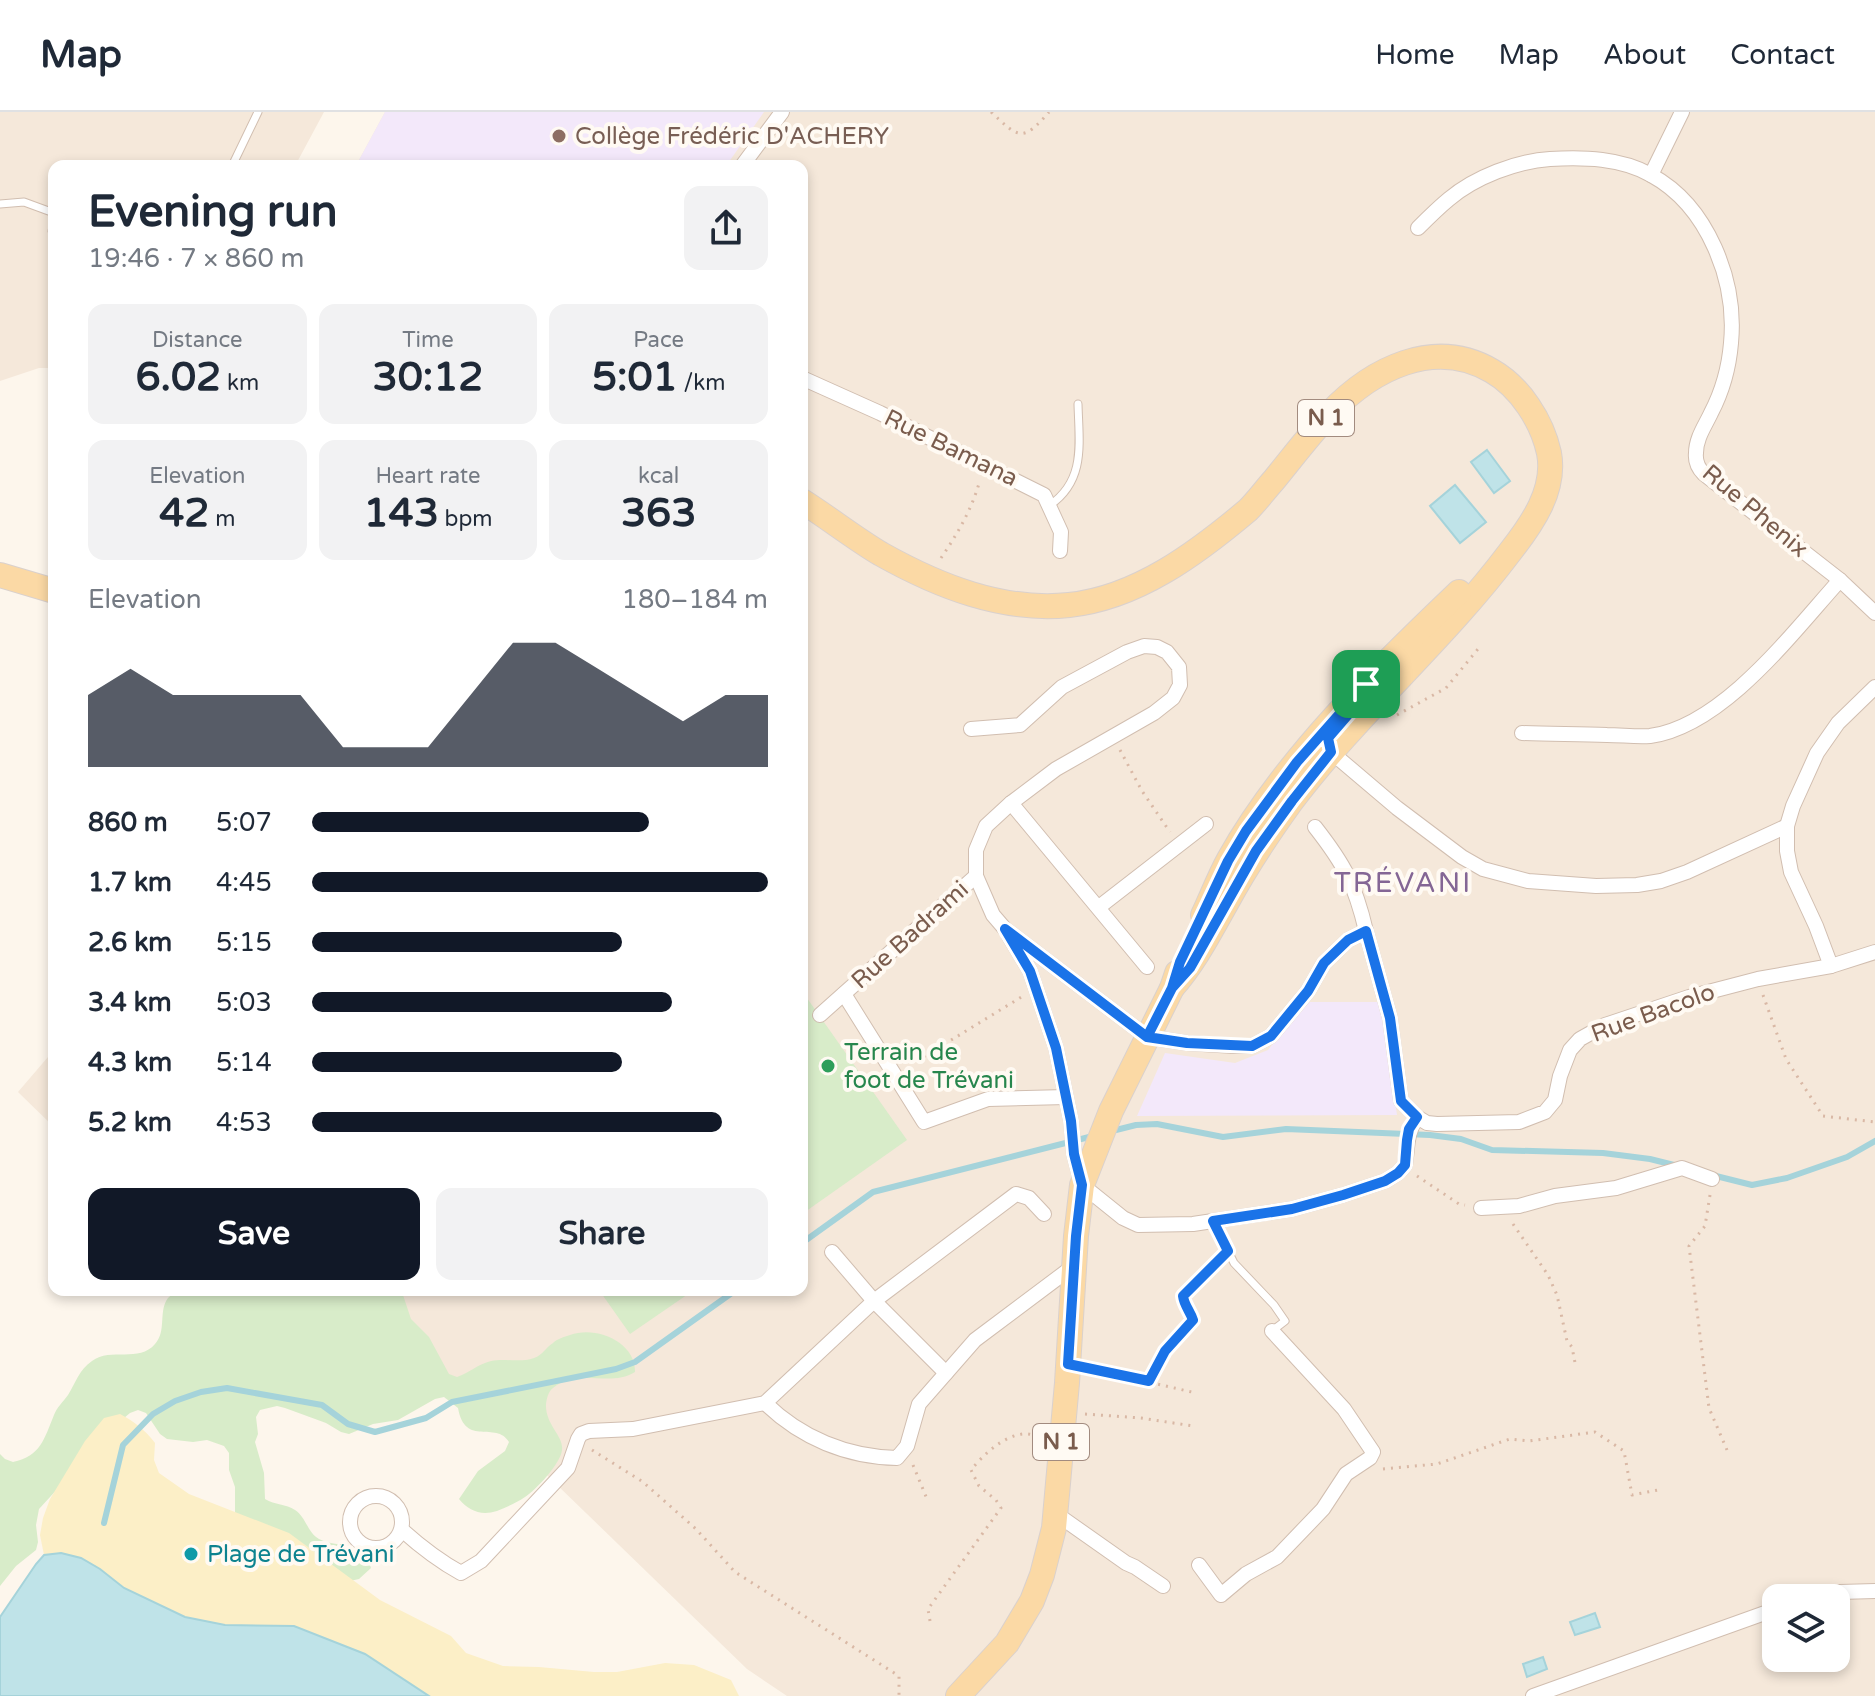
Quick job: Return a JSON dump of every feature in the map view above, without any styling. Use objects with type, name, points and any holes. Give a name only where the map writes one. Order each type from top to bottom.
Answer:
[{"type":"main road","name":"N 1","points":[[808,505],[879,553],[927,578],[978,597],[1023,606],[1069,605],[1108,598],[1154,577],[1202,546],[1251,507],[1331,412],[1357,390],[1393,366],[1433,356],[1468,359],[1504,377],[1526,402],[1545,439],[1551,472],[1545,495],[1527,530],[1396,652],[1372,692],[1297,762],[1252,821],[1228,861],[1180,962],[1172,988],[1111,1111],[1083,1157],[1054,1528],[1032,1601],[1007,1643],[958,1696]]},
{"type":"main road","points":[[0,575],[48,589]]},
{"type":"main road","name":"N 1","points":[[1172,988],[1190,968],[1256,851],[1331,752],[1328,738],[1372,692]]},
{"type":"main road","points":[[1297,762],[1331,752]]},
{"type":"street","points":[[746,160],[782,112]]},
{"type":"street","points":[[1651,175],[1682,112]]},
{"type":"street","name":"Rue Phenix","points":[[1418,228],[1451,197],[1490,174],[1533,160],[1578,157],[1623,164],[1651,175],[1679,195],[1695,213],[1710,238],[1729,292],[1732,318],[1725,377],[1697,442],[1696,462],[1704,474],[1840,580],[1875,613]]},
{"type":"street","name":"Rue Bamana","points":[[808,381],[978,461],[1044,495],[1050,505]]},
{"type":"street","points":[[1050,505],[1061,532],[1060,551]]},
{"type":"street","points":[[1522,733],[1648,736],[1671,731],[1696,720],[1722,702],[1770,658],[1840,580]]},
{"type":"street","points":[[971,729],[1020,725],[1062,687],[1144,646],[1167,652],[1179,667],[1180,685],[1173,698],[1154,713],[1056,769],[1011,803],[986,826],[976,850],[976,876],[993,915],[1005,929],[1037,988],[1056,1048],[1071,1121],[1083,1157]]},
{"type":"street","points":[[1831,966],[1791,872],[1787,826],[1817,753],[1838,723],[1875,687]]},
{"type":"street","points":[[1331,752],[1397,808],[1462,857],[1483,869],[1528,881],[1596,886],[1661,881],[1787,826]]},
{"type":"street","points":[[1011,803],[1147,967]]},
{"type":"street","points":[[1099,907],[1206,824]]},
{"type":"street","points":[[1082,1185],[1123,1218],[1138,1225],[1193,1224],[1292,1209],[1385,1181],[1398,1173],[1406,1152],[1409,1129],[1417,1117],[1401,1101],[1390,1018],[1353,885],[1337,856],[1315,827]]},
{"type":"street","name":"Rue Badrami","points":[[820,1015],[976,876]]},
{"type":"street","points":[[1005,929],[1147,1037],[1187,1043],[1252,1046],[1271,1036],[1308,991],[1324,963],[1348,940],[1366,931]]},
{"type":"street","name":"Rue Bacolo","points":[[1417,1117],[1437,1124],[1519,1122],[1534,1118],[1545,1112],[1555,1100],[1570,1050],[1580,1039],[1605,1025],[1689,997],[1758,979],[1831,966],[1875,952]]},
{"type":"street","name":"Rue Badrami","points":[[844,994],[924,1122],[988,1099],[1066,1097]]},
{"type":"street","points":[[1481,1208],[1519,1206],[1555,1196],[1616,1188],[1682,1168],[1712,1179]]},
{"type":"street","points":[[402,1530],[425,1551],[461,1573],[481,1561],[568,1468],[579,1438],[589,1431],[633,1429],[765,1403],[874,1301],[1016,1194],[1029,1198],[1044,1214]]},
{"type":"street","points":[[832,1252],[874,1301],[946,1373]]},
{"type":"street","points":[[765,1403],[804,1434],[829,1445],[869,1456],[897,1458],[907,1446],[919,1404],[975,1340],[1076,1265]]},
{"type":"street","points":[[1199,1565],[1221,1595],[1246,1574],[1277,1557],[1323,1509],[1346,1474],[1370,1458],[1373,1452],[1344,1409],[1272,1331]]},
{"type":"street","points":[[1055,1513],[1163,1586]]},
{"type":"street","points":[[1850,1592],[1875,1591]]},
{"type":"street","points":[[1533,1696],[1762,1614]]},
{"type":"lane","points":[[235,160],[258,112]]},
{"type":"lane","points":[[0,204],[24,202],[48,211]]},
{"type":"lane","points":[[1050,505],[1061,497],[1072,482],[1080,454],[1078,404]]},
{"type":"lane","points":[[1213,1221],[1234,1263],[1285,1321],[1272,1331]]},
{"type":"path","points":[[991,112],[1014,133],[1024,134],[1049,112]]},
{"type":"path","points":[[927,578],[956,536],[975,499],[981,476],[978,461]]},
{"type":"path","points":[[1372,692],[1396,715],[1446,688],[1478,649]]},
{"type":"path","points":[[1112,736],[1142,791],[1179,845]]},
{"type":"path","points":[[1758,979],[1786,1059],[1823,1116],[1875,1122]]},
{"type":"path","points":[[917,1061],[1037,988]]},
{"type":"path","points":[[1406,1152],[1422,1180],[1459,1204],[1481,1208]]},
{"type":"path","points":[[1712,1179],[1705,1226],[1689,1246],[1709,1408],[1727,1450]]},
{"type":"path","points":[[1503,1208],[1548,1275],[1557,1295],[1576,1368]]},
{"type":"path","points":[[1149,1381],[1165,1351],[1193,1320],[1183,1296],[1228,1251]]},
{"type":"path","points":[[1068,1364],[1196,1393]]},
{"type":"path","points":[[1064,1412],[1193,1426]]},
{"type":"path","points":[[1373,1452],[1384,1470],[1437,1464],[1510,1439],[1529,1441],[1595,1432],[1624,1451],[1632,1495],[1658,1490]]},
{"type":"path","points":[[930,1621],[928,1609],[1001,1508],[979,1486],[971,1470],[983,1455],[1010,1438],[1025,1433],[1061,1441]]},
{"type":"path","points":[[579,1438],[643,1482],[696,1529],[735,1572],[899,1676],[899,1696]]},
{"type":"path","points":[[907,1446],[927,1499]]},
{"type":"shaded area","points":[[0,112],[324,112],[298,160],[48,160],[48,368],[0,381]]},
{"type":"shaded area","points":[[385,112],[1875,112],[1875,1696],[787,1696],[747,1669],[489,1419],[246,1296],[808,1296],[808,160],[359,160]]},
{"type":"shaded area","name":"Collège Frédéric D'ACHERY","points":[[385,112],[764,112],[730,160],[359,160]]},
{"type":"shaded area","points":[[1310,1002],[1380,1002],[1397,1115],[1137,1116],[1165,1053],[1235,1063],[1268,1050]]},
{"type":"shaded area","points":[[48,1057],[48,1121],[18,1092]]},
{"type":"green space","name":"Terrain de foot de Trévani","points":[[808,1000],[907,1140],[808,1210]]},
{"type":"green space","points":[[403,1296],[411,1319],[429,1337],[449,1374],[457,1377],[491,1361],[534,1358],[556,1340],[580,1332],[602,1334],[622,1344],[634,1361],[635,1372],[615,1378],[572,1379],[551,1390],[546,1411],[562,1445],[561,1455],[530,1494],[511,1505],[486,1513],[467,1507],[459,1499],[478,1471],[505,1451],[509,1442],[497,1433],[474,1431],[467,1427],[458,1408],[444,1397],[398,1420],[373,1424],[349,1434],[285,1408],[277,1406],[260,1410],[256,1417],[258,1434],[255,1442],[264,1473],[265,1499],[295,1510],[319,1539],[362,1552],[371,1568],[359,1579],[350,1581],[235,1513],[235,1487],[229,1470],[229,1453],[224,1446],[207,1440],[167,1439],[146,1413],[138,1410],[118,1423],[39,1509],[36,1550],[16,1566],[0,1586],[0,1454],[13,1462],[36,1451],[57,1409],[81,1372],[92,1361],[108,1355],[141,1353],[155,1344],[161,1333],[163,1309],[168,1298]]},
{"type":"green space","points":[[603,1296],[685,1296],[630,1334]]},
{"type":"sand","name":"Plage de Trévani","points":[[120,1414],[155,1443],[154,1460],[159,1473],[189,1494],[289,1533],[380,1600],[451,1636],[466,1653],[503,1666],[594,1672],[617,1672],[665,1663],[694,1665],[731,1680],[739,1696],[429,1696],[365,1654],[248,1626],[185,1617],[124,1588],[100,1569],[61,1553],[44,1555],[40,1535],[50,1499],[85,1441],[104,1418]]},
{"type":"water","points":[[1487,450],[1510,481],[1494,493],[1471,462]]},
{"type":"water","points":[[1455,485],[1486,522],[1460,543],[1430,506]]},
{"type":"water","points":[[61,1553],[81,1558],[124,1588],[185,1617],[225,1625],[294,1626],[365,1654],[429,1696],[0,1696],[0,1617],[44,1555]]},
{"type":"water","points":[[1595,1613],[1600,1627],[1575,1635],[1570,1622]]},
{"type":"water","points":[[1543,1657],[1547,1669],[1527,1677],[1523,1664]]},
{"type":"waterway","points":[[1112,1131],[1157,1124],[1223,1137],[1286,1129],[1430,1135],[1461,1139],[1492,1150],[1603,1153],[1678,1166]]},
{"type":"waterway","points":[[808,1239],[873,1192],[1093,1136]]},
{"type":"waterway","points":[[1712,1175],[1752,1185],[1787,1178],[1847,1157],[1875,1141]]},
{"type":"waterway","points":[[104,1523],[123,1445],[153,1414],[175,1401],[201,1392],[227,1388],[322,1405],[348,1424],[375,1432],[426,1418],[452,1402],[616,1369],[635,1362],[728,1296]]},
{"type":"place","name":"Collège Frédéric D'ACHERY","points":[[559,136]]},
{"type":"place","name":"Terrain de foot de Trévani","points":[[828,1066]]},
{"type":"place","name":"Plage de Trévani","points":[[191,1554]]},
{"type":"district","name":"TRÉVANI","points":[[1403,883]]},
{"type":"route","points":[[1366,684],[1297,762],[1246,831],[1228,861],[1147,1037],[1005,929],[1030,971],[1043,1004],[1056,1048],[1082,1185],[1068,1364],[1149,1381],[1165,1351],[1193,1320],[1183,1296],[1228,1251],[1213,1221],[1292,1209],[1343,1195],[1385,1181],[1405,1165],[1409,1129],[1417,1117],[1401,1101],[1390,1018],[1366,931],[1348,940],[1324,963],[1308,991],[1271,1036],[1252,1046],[1187,1043],[1147,1037],[1172,988],[1190,968],[1256,851],[1331,752],[1328,738],[1353,709],[1366,684]]}]
